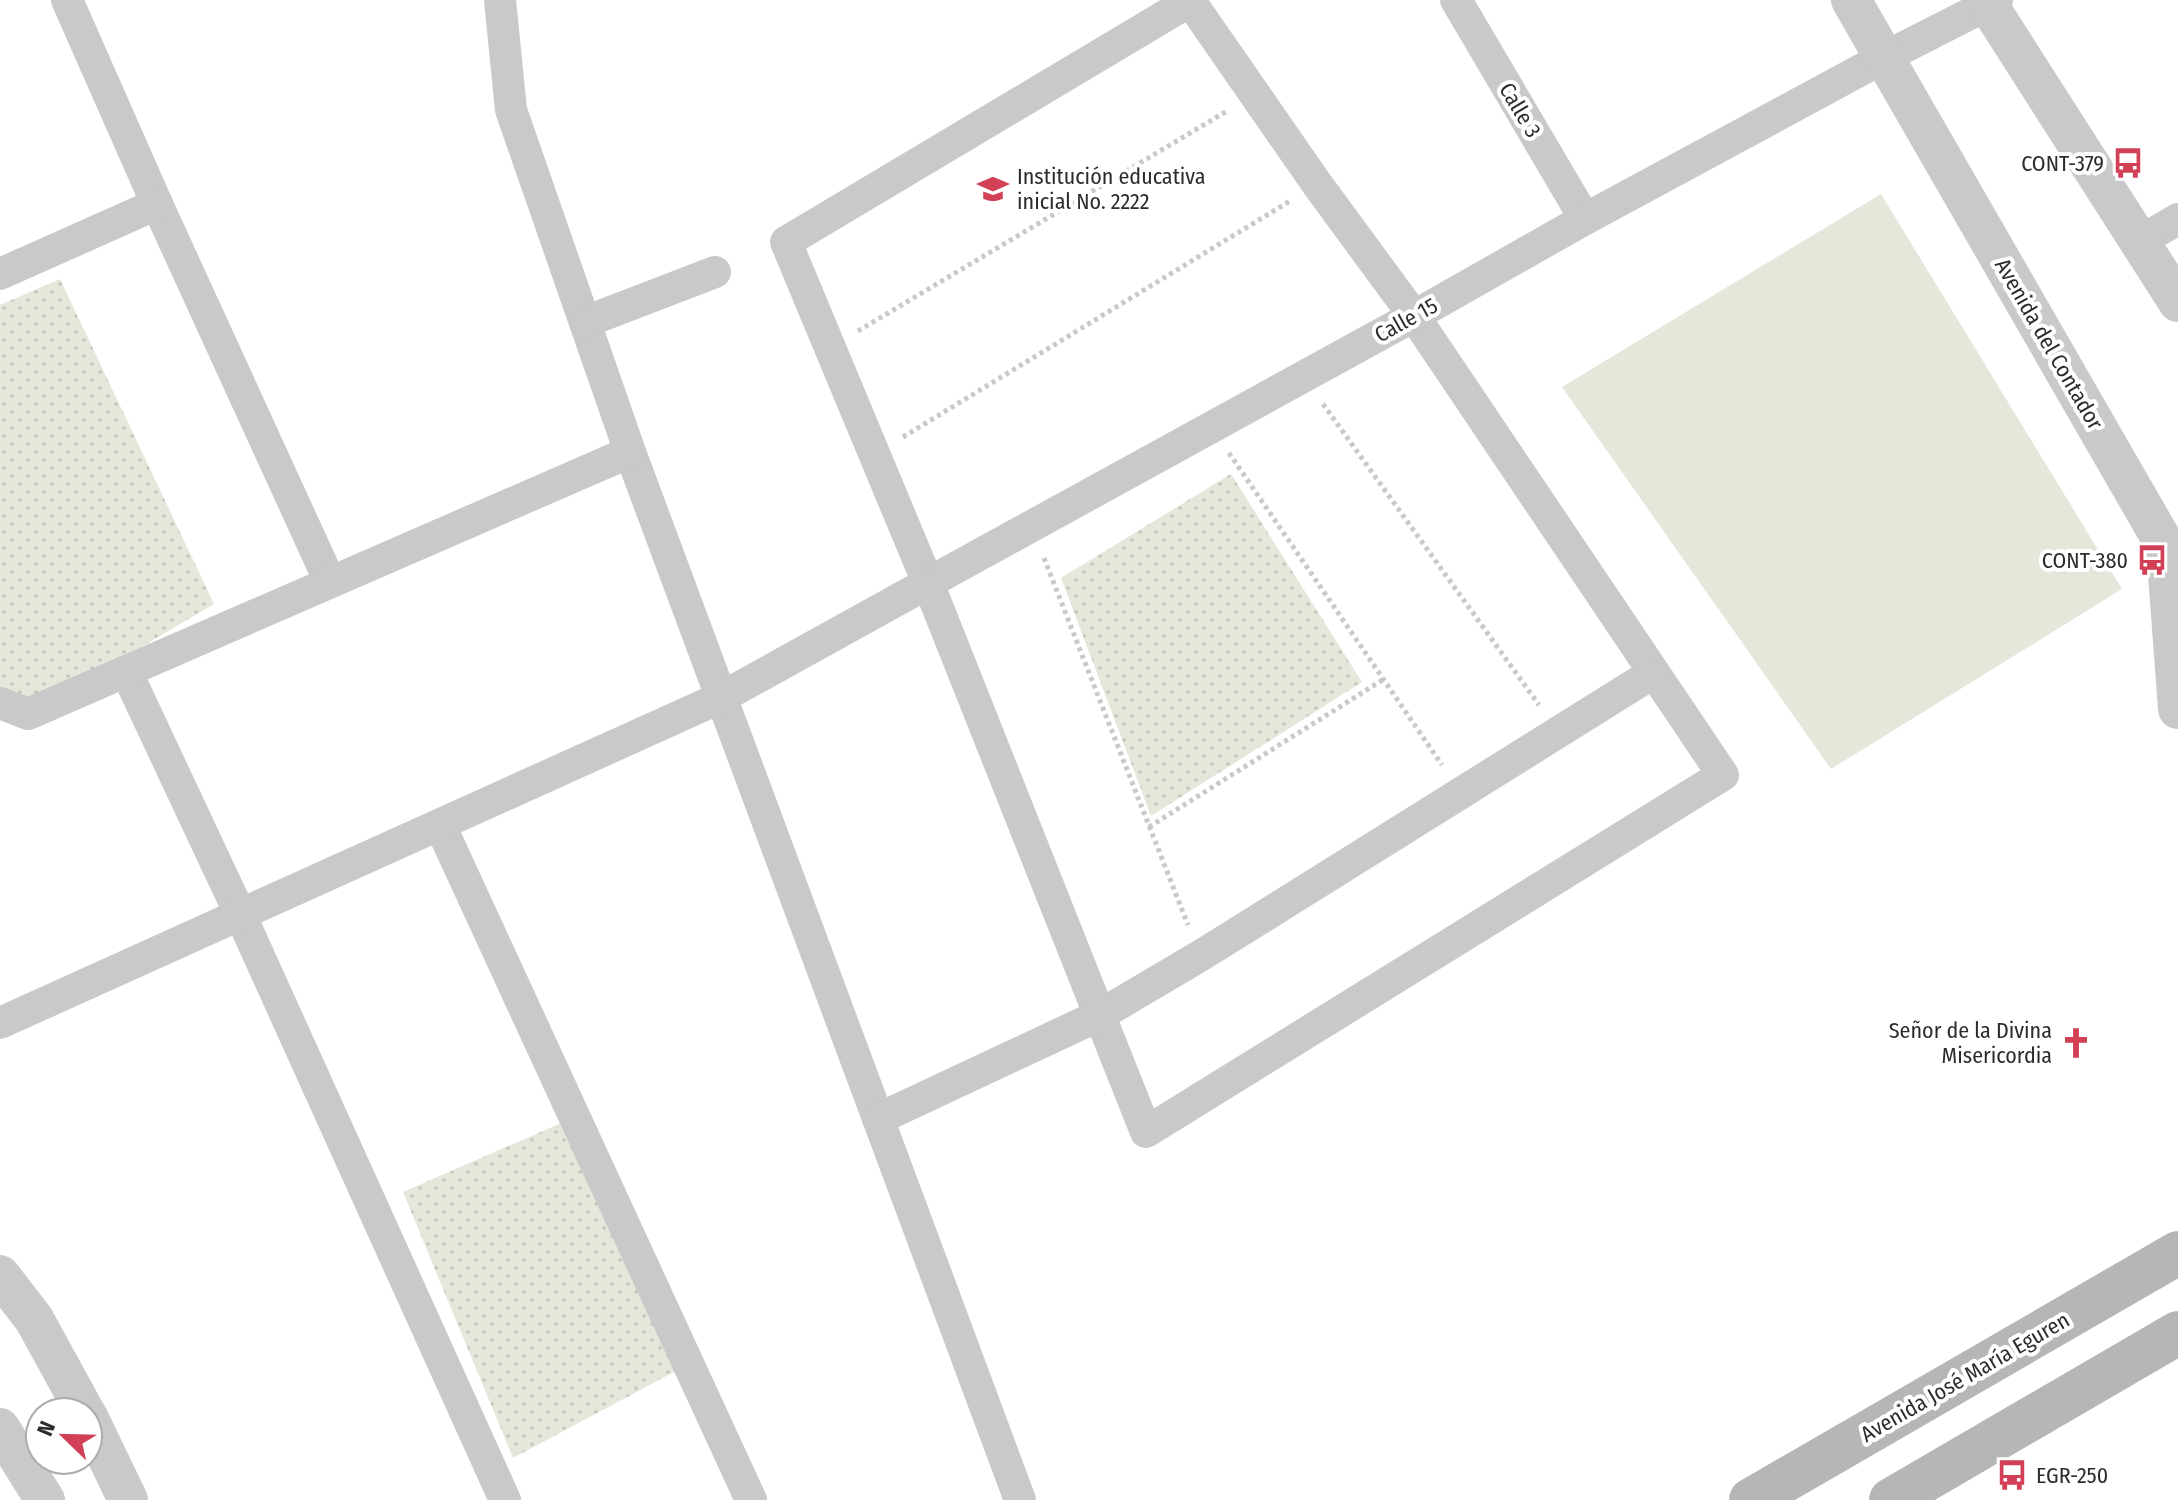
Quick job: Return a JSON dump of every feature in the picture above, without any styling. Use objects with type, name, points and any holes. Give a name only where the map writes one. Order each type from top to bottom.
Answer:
[{"type":"main road","name":"Avenida José María Eguren","points":[[1751,1500],[2178,1253]]},
{"type":"main road","points":[[1891,1500],[2178,1333]]},
{"type":"street","points":[[67,0],[330,582]]},
{"type":"street","points":[[500,0],[511,110],[630,452],[1020,1500]]},
{"type":"street","name":"Calle 3","points":[[1456,0],[1585,219]]},
{"type":"street","name":"Avenida del Contador","points":[[1851,0],[2166,547],[2178,709]]},
{"type":"street","points":[[1190,1],[1317,184],[1414,316],[1723,775],[1146,1132],[928,583],[786,242],[1190,1]]},
{"type":"street","points":[[1990,2],[2178,302]]},
{"type":"street","name":"Calle 15","points":[[0,1023],[722,697],[1585,219],[1990,2]]},
{"type":"street","points":[[0,274],[157,204]]},
{"type":"street","points":[[2140,241],[2178,219]]},
{"type":"street","points":[[585,322],[715,272]]},
{"type":"street","points":[[0,703],[28,714],[630,452]]},
{"type":"street","points":[[126,671],[240,914],[505,1500]]},
{"type":"street","points":[[878,1119],[1100,1015],[1200,956],[1653,673]]},
{"type":"street","points":[[440,825],[751,1500]]},
{"type":"street","points":[[0,1275],[34,1319],[77,1396]]},
{"type":"street","points":[[0,1428],[45,1500]]},
{"type":"street","points":[[104,1450],[128,1500]]},
{"type":"path","points":[[830,348],[1255,94]]},
{"type":"path","points":[[874,455],[1317,184]]},
{"type":"path","points":[[1303,376],[1558,731]]},
{"type":"path","points":[[1211,427],[1461,792]]},
{"type":"path","points":[[1031,526],[1200,956]]},
{"type":"path","points":[[1149,827],[1384,679]]},
{"type":"shaded area","points":[[1881,194],[2122,589],[1831,769],[1562,387]]},
{"type":"shaded area","points":[[60,279],[214,604],[28,714],[0,700],[0,305]]},
{"type":"shaded area","points":[[1231,474],[1362,682],[1151,816],[1061,578]]},
{"type":"shaded area","points":[[575,1117],[689,1364],[513,1458],[403,1192]]},
{"type":"place","name":"CONT-379","points":[[2128,163]]},
{"type":"place","name":"Institución educativa inicial No. 2222","points":[[993,189]]},
{"type":"place","name":"CONT-380","points":[[2152,560]]},
{"type":"place","name":"Señor de la Divina Misericordia","points":[[2076,1043]]},
{"type":"place","name":"EGR-250","points":[[2012,1475]]}]
